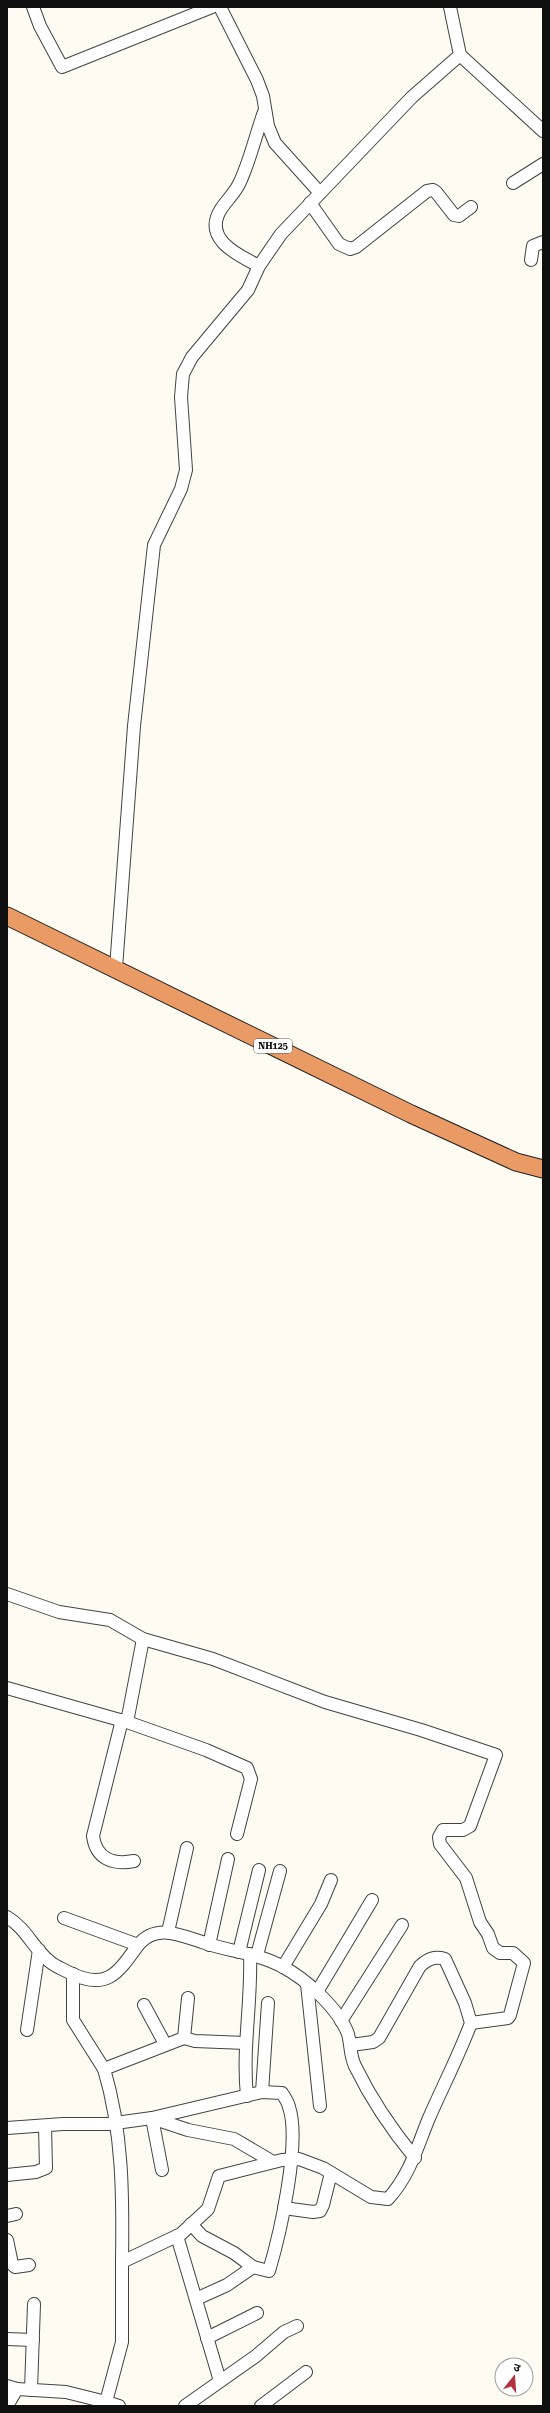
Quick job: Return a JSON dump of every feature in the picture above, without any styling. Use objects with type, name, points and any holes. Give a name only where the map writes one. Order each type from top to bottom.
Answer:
[{"type":"highway","name":"NH125","points":[[7,916],[116,968],[411,1114],[516,1162],[543,1169]]},
{"type":"street","points":[[33,7],[40,26],[62,67],[195,10],[212,7]]},
{"type":"street","points":[[220,7],[257,80],[268,126],[275,142],[320,193]]},
{"type":"street","points":[[450,7],[460,55],[543,131]]},
{"type":"street","points":[[116,968],[134,726],[154,545],[181,489],[186,470],[181,397],[183,374],[192,357],[248,290],[259,266],[281,234],[412,97],[460,55]]},
{"type":"street","points":[[259,266],[230,251],[221,242],[216,232],[216,220],[220,210],[239,185],[265,111]]},
{"type":"street","points":[[513,183],[543,164]]},
{"type":"street","points":[[310,203],[339,244],[350,249],[356,247],[428,191],[433,190],[436,192],[454,215],[459,216],[470,207]]},
{"type":"street","points":[[531,260],[530,255],[533,246],[543,242]]},
{"type":"street","points":[[7,1594],[59,1612],[110,1620],[143,1639],[213,1659],[325,1702],[421,1730],[496,1755],[470,1826],[462,1830],[443,1830],[438,1837],[440,1844],[466,1878],[480,1922],[488,1934],[493,1948],[500,1953],[513,1953],[524,1963],[508,2018],[471,2023]]},
{"type":"street","points":[[134,1861],[114,1862],[107,1859],[96,1847],[93,1836],[125,1721],[143,1639]]},
{"type":"street","points":[[7,1688],[125,1721],[206,1750],[247,1768],[250,1778],[237,1834]]},
{"type":"street","points":[[168,1932],[187,1848]]},
{"type":"street","points":[[209,1944],[228,1859]]},
{"type":"street","points":[[247,2096],[246,2043],[251,1985],[249,1954],[259,1870]]},
{"type":"street","points":[[249,1954],[280,1871]]},
{"type":"street","points":[[283,1967],[321,1904],[331,1880]]},
{"type":"street","points":[[317,1992],[372,1900]]},
{"type":"street","points":[[7,1918],[27,1934],[49,1962],[86,1980],[99,1981],[112,1977],[120,1970],[138,1945],[148,1936],[156,1932],[168,1932],[249,1954],[283,1967],[317,1992],[341,2021],[351,2045],[356,2068],[397,2136],[415,2158]]},
{"type":"street","points":[[64,1918],[138,1945]]},
{"type":"street","points":[[341,2021],[402,1925]]},
{"type":"street","points":[[27,2030],[39,1950]]},
{"type":"street","points":[[122,2262],[177,2236],[208,2209],[219,2176],[273,2162],[299,2159],[331,2173],[371,2197],[388,2199],[404,2177],[415,2158],[428,2121],[471,2023],[465,2003],[445,1959],[436,1957],[427,1960],[420,1966],[379,2038],[372,2042],[351,2045]]},
{"type":"street","points":[[73,1974],[73,2020],[104,2069],[111,2092],[123,2200],[122,2342],[106,2404]]},
{"type":"street","points":[[307,1984],[320,2106]]},
{"type":"street","points":[[184,2038],[188,1998]]},
{"type":"street","points":[[262,2092],[268,2003]]},
{"type":"street","points":[[144,2005],[165,2044]]},
{"type":"street","points":[[104,2069],[165,2044],[184,2038],[195,2041],[246,2043]]},
{"type":"street","points":[[7,2128],[115,2122],[152,2118],[262,2092],[282,2093],[289,2106],[292,2134],[284,2208],[269,2270],[253,2267],[234,2253],[202,2236],[191,2224]]},
{"type":"street","points":[[152,2118],[188,2130],[234,2139],[273,2162]]},
{"type":"street","points":[[152,2118],[162,2170]]},
{"type":"street","points":[[7,2175],[36,2172],[46,2168],[45,2126]]},
{"type":"street","points":[[284,2208],[313,2212],[320,2211],[324,2205],[331,2173]]},
{"type":"street","points":[[177,2236],[220,2381]]},
{"type":"street","points":[[7,2240],[12,2264],[15,2267],[29,2265]]},
{"type":"street","points":[[196,2299],[227,2285],[253,2267]]},
{"type":"street","points":[[31,2390],[34,2304]]},
{"type":"street","points":[[207,2338],[257,2313]]},
{"type":"street","points":[[185,2406],[256,2356],[284,2332],[297,2326]]},
{"type":"street","points":[[7,2339],[33,2340]]},
{"type":"street","points":[[261,2406],[306,2372]]},
{"type":"street","points":[[7,2406],[12,2388],[66,2392],[106,2404],[119,2406]]}]
